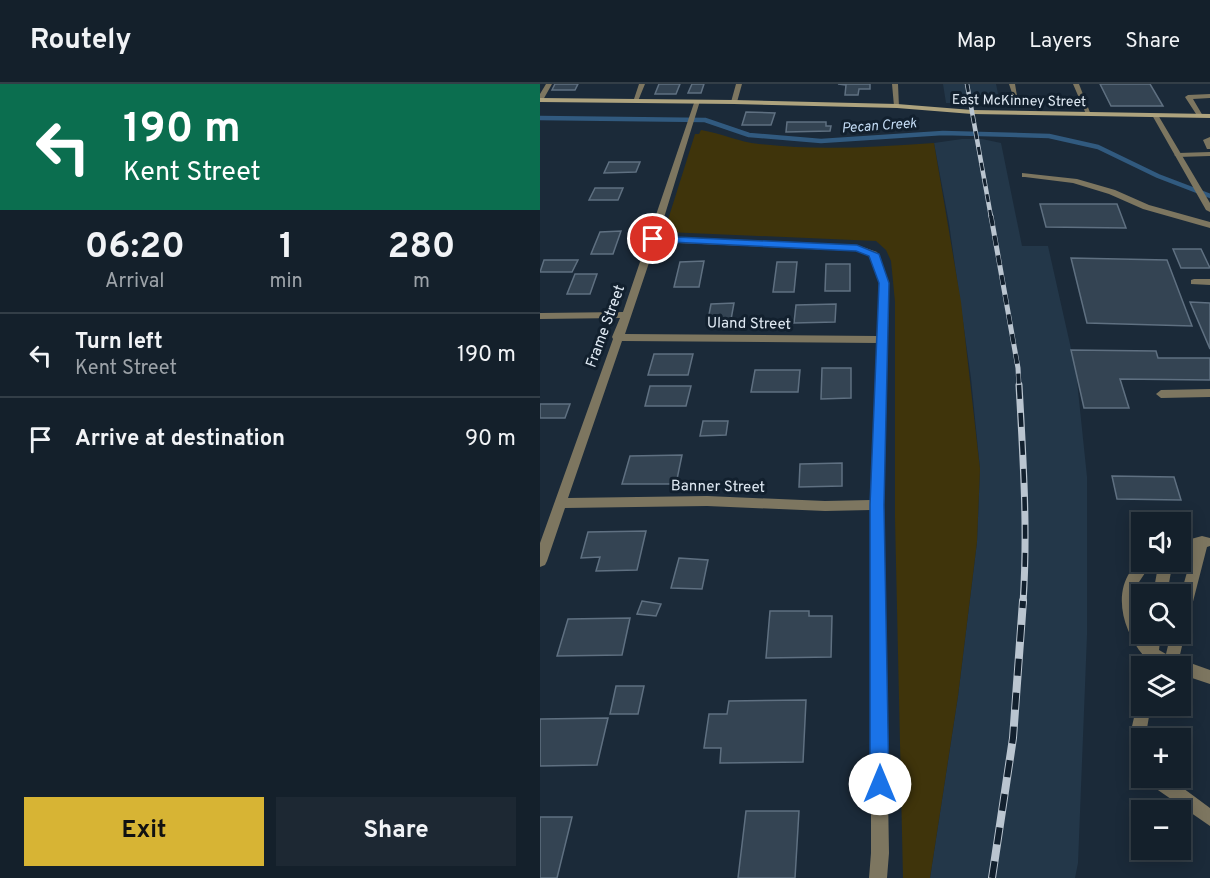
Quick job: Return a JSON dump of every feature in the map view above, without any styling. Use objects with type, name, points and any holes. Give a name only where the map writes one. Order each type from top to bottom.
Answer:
[{"type":"main road","name":"East McKinney Street","points":[[540,100],[697,101],[897,106],[972,112],[1210,116]]},
{"type":"street","points":[[540,100],[549,84]]},
{"type":"street","points":[[635,101],[642,84]]},
{"type":"street","points":[[734,102],[739,84]]},
{"type":"street","points":[[895,84],[897,106]]},
{"type":"street","points":[[1012,84],[1015,95]]},
{"type":"street","points":[[1076,84],[1089,114]]},
{"type":"street","points":[[1200,116],[1188,97],[1210,96]]},
{"type":"street","name":"Frame Street","points":[[540,561],[653,239],[697,101]]},
{"type":"street","points":[[1155,115],[1208,207]]},
{"type":"street","points":[[1210,138],[1207,140],[1210,147]]},
{"type":"street","points":[[1178,155],[1210,154]]},
{"type":"street","points":[[1025,175],[1074,181],[1112,192],[1146,207],[1210,225]]},
{"type":"street","points":[[653,239],[857,248],[874,254],[884,283],[877,505],[880,853],[878,878]]},
{"type":"street","points":[[1194,282],[1210,282]]},
{"type":"street","points":[[540,316],[626,315]]},
{"type":"street","name":"Uland Street","points":[[617,337],[881,340]]},
{"type":"street","points":[[1161,394],[1210,393]]},
{"type":"street","name":"Banner Street","points":[[559,503],[707,501],[825,506],[877,505]]},
{"type":"street","points":[[1191,545],[1206,542]]},
{"type":"street","points":[[1191,590],[1206,542]]},
{"type":"street","points":[[1138,572],[1133,581],[1128,606],[1137,635],[1148,656]]},
{"type":"street","points":[[1191,668],[1210,674]]},
{"type":"street","points":[[1169,788],[1210,818]]},
{"type":"shaded area","points":[[943,84],[996,84],[1000,103],[946,103]]},
{"type":"shaded area","points":[[701,130],[752,143],[781,146],[825,148],[934,143],[961,302],[980,469],[977,542],[958,696],[930,878],[903,878],[895,518],[895,302],[891,261],[886,250],[876,241],[666,232],[695,134],[699,134]]},
{"type":"shaded area","points":[[982,139],[1001,143],[1022,246],[1048,246],[1076,371],[1087,477],[1087,635],[1078,863],[1075,878],[930,878],[958,696],[977,542],[980,469],[971,378],[949,223],[934,143]]},
{"type":"building","points":[[555,84],[578,84],[575,90],[552,90]]},
{"type":"building","points":[[659,84],[680,84],[676,94],[655,94]]},
{"type":"building","points":[[692,84],[704,84],[701,93],[688,93]]},
{"type":"building","points":[[838,84],[870,84],[870,89],[859,89],[858,95],[845,95],[846,85]]},
{"type":"building","points":[[1100,84],[1150,84],[1163,106],[1111,106]]},
{"type":"building","points":[[746,112],[775,113],[771,125],[742,125]]},
{"type":"building","points":[[787,122],[826,122],[826,126],[831,126],[830,131],[786,132]]},
{"type":"building","points":[[609,162],[640,162],[636,172],[604,173]]},
{"type":"building","points":[[595,188],[623,188],[618,200],[589,200]]},
{"type":"building","points":[[1040,204],[1117,204],[1126,228],[1046,227]]},
{"type":"building","points":[[621,231],[613,254],[591,254],[600,232]]},
{"type":"building","points":[[1173,249],[1201,249],[1210,268],[1181,268]]},
{"type":"building","points":[[1071,258],[1167,260],[1192,326],[1087,323]]},
{"type":"building","points":[[544,260],[578,260],[572,272],[540,272]]},
{"type":"building","points":[[704,261],[699,287],[674,287],[680,262]]},
{"type":"building","points":[[777,262],[797,262],[794,292],[773,292]]},
{"type":"building","points":[[826,264],[850,264],[850,291],[825,291]]},
{"type":"building","points":[[575,274],[597,274],[590,294],[567,294]]},
{"type":"building","points":[[1190,302],[1210,303],[1210,349]]},
{"type":"building","points":[[734,303],[730,325],[707,325],[711,304]]},
{"type":"building","points":[[836,304],[835,322],[794,323],[796,305]]},
{"type":"building","points":[[1071,350],[1156,351],[1158,358],[1210,358],[1210,380],[1120,379],[1129,408],[1084,408]]},
{"type":"building","points":[[654,354],[693,354],[688,375],[648,375]]},
{"type":"building","points":[[822,368],[851,368],[851,398],[821,399]]},
{"type":"building","points":[[755,370],[800,370],[798,392],[751,392]]},
{"type":"building","points":[[650,386],[691,386],[686,406],[645,406]]},
{"type":"building","points":[[540,404],[570,404],[565,418],[540,418]]},
{"type":"building","points":[[703,421],[728,421],[726,435],[700,436]]},
{"type":"building","points":[[682,455],[676,484],[622,484],[630,456]]},
{"type":"building","points":[[842,463],[842,486],[799,487],[800,464]]},
{"type":"building","points":[[1112,476],[1174,477],[1181,500],[1117,499]]},
{"type":"building","points":[[646,531],[637,570],[596,571],[600,557],[581,558],[588,532]]},
{"type":"building","points":[[679,558],[708,560],[702,589],[671,588]]},
{"type":"building","points":[[642,601],[661,604],[656,616],[637,614]]},
{"type":"building","points":[[770,611],[809,611],[809,616],[832,616],[831,657],[766,658]]},
{"type":"building","points":[[630,618],[622,655],[557,656],[568,619]]},
{"type":"building","points":[[616,686],[644,686],[638,714],[610,714]]},
{"type":"building","points":[[806,700],[803,762],[720,763],[721,748],[704,748],[709,714],[727,714],[729,701]]},
{"type":"building","points":[[608,718],[597,765],[540,766],[540,719]]},
{"type":"building","points":[[746,811],[799,811],[795,878],[738,878]]},
{"type":"building","points":[[540,817],[572,817],[557,878],[540,878]]},
{"type":"waterway","name":"Pecan Creek","points":[[540,118],[705,120],[749,135],[821,141],[943,133],[1049,136],[1098,147],[1158,176],[1210,196]]},
{"type":"railway","points":[[967,84],[991,217]]},
{"type":"railway","points":[[991,216],[1018,368],[1019,387]]},
{"type":"railway","points":[[1019,385],[1025,521],[1023,603]]},
{"type":"railway","points":[[992,878],[1013,738],[1023,601]]},
{"type":"route","points":[[653,239],[857,248],[874,254],[884,283],[877,505],[880,784]]}]
